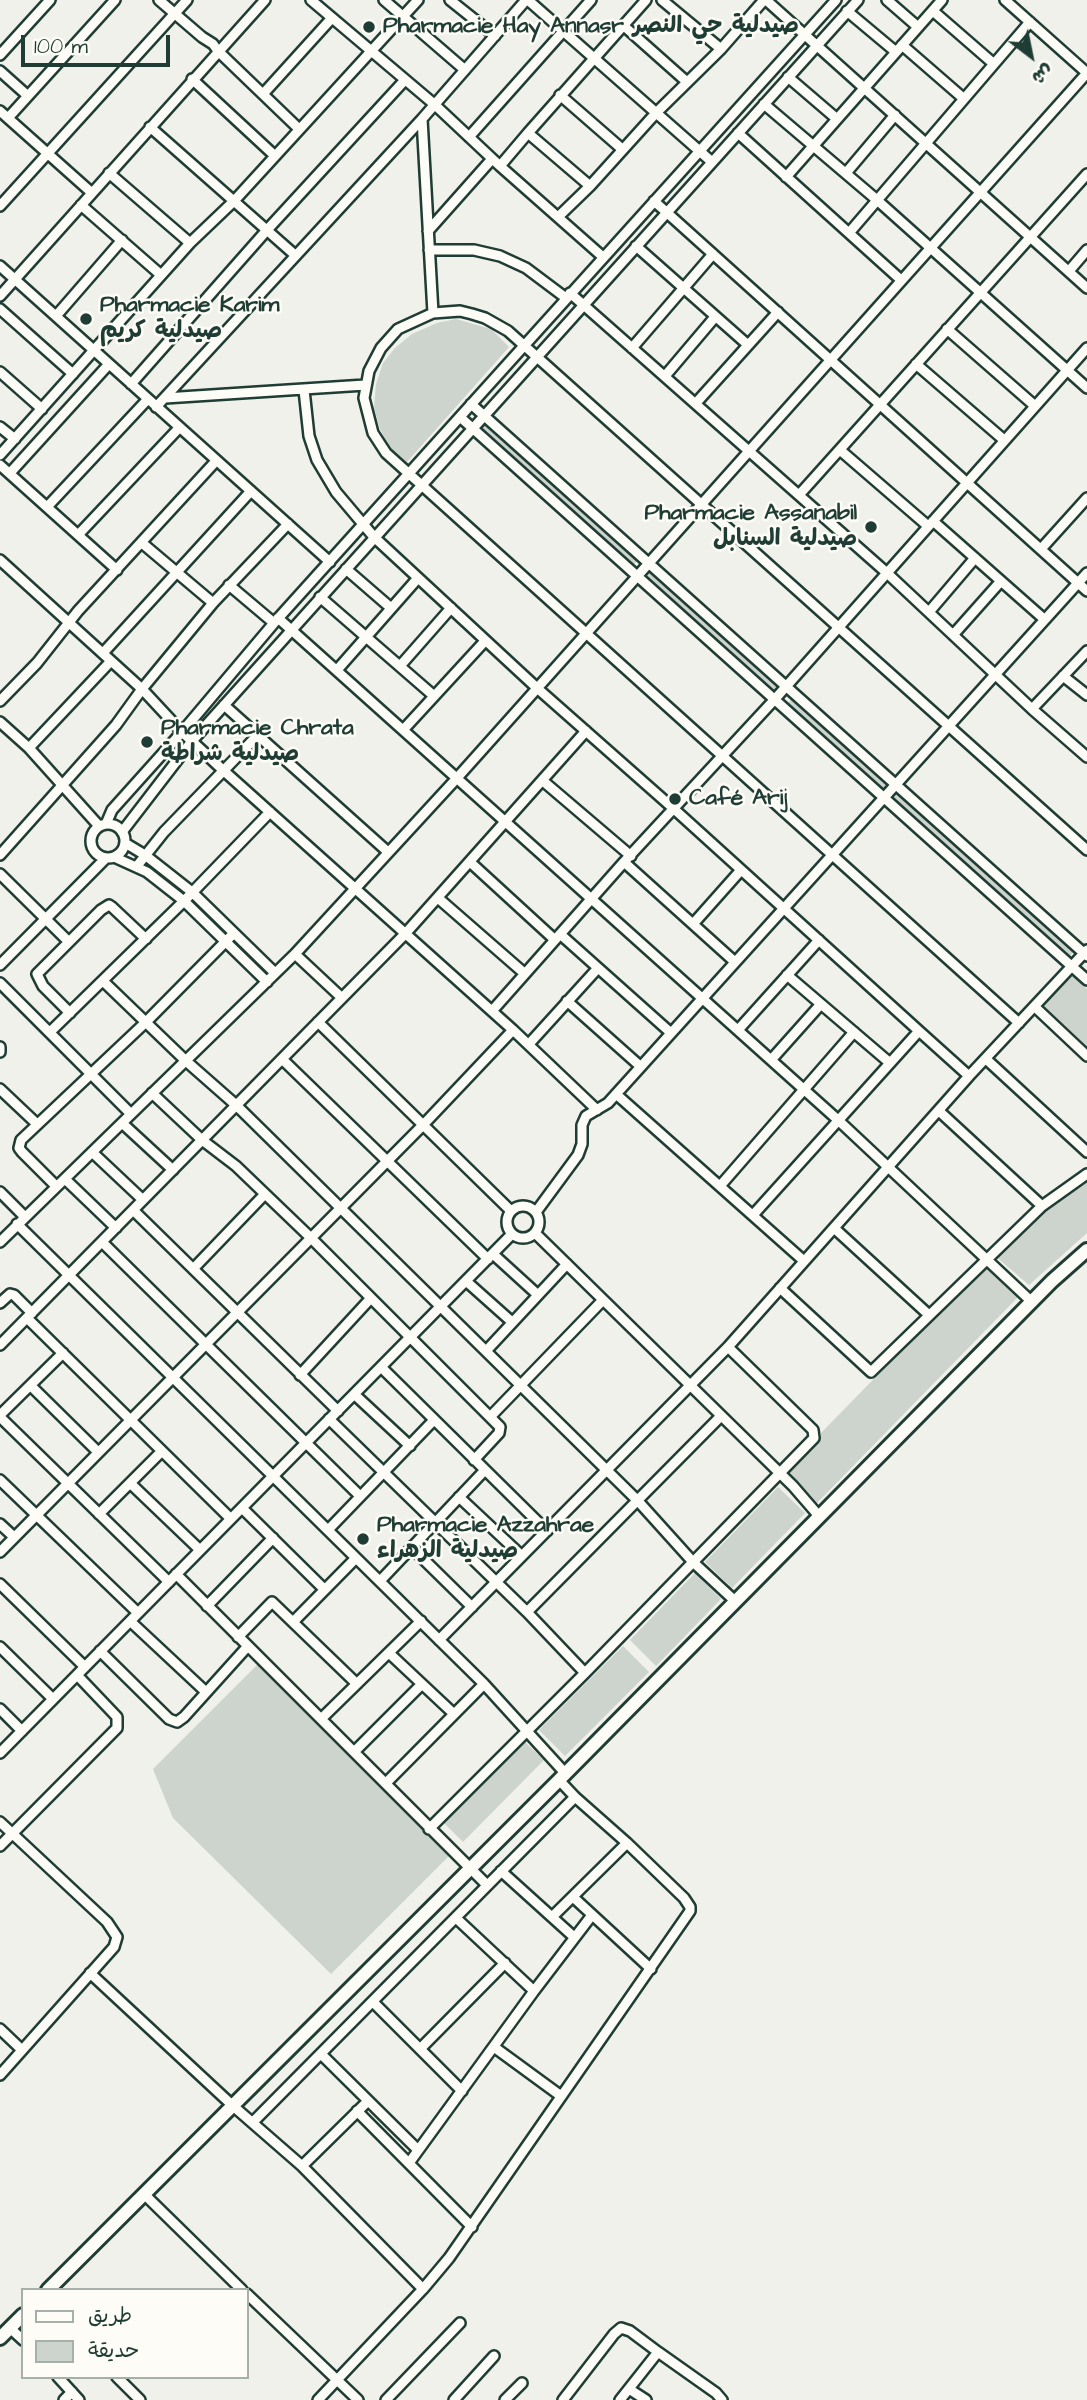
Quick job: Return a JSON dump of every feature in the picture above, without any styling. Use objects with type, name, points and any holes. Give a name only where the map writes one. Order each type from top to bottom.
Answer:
[{"type":"main road","points":[[50,2288],[1071,1262],[1087,1250]]},
{"type":"main road","points":[[0,2338],[21,2317]]},
{"type":"street","points":[[0,55],[50,0]]},
{"type":"street","points":[[8,118],[115,0]]},
{"type":"street","points":[[159,0],[213,44],[298,128]]},
{"type":"street","points":[[0,206],[187,0]]},
{"type":"street","points":[[0,296],[265,0]]},
{"type":"street","points":[[311,0],[433,104],[603,257]]},
{"type":"street","points":[[384,0],[465,70]]},
{"type":"street","points":[[0,455],[190,243],[234,201],[418,0]]},
{"type":"street","points":[[450,0],[495,36]]},
{"type":"street","points":[[156,407],[422,119],[527,0],[565,30],[712,162]]},
{"type":"street","points":[[469,138],[591,0]]},
{"type":"street","points":[[500,166],[646,0]]},
{"type":"street","points":[[662,0],[721,49]]},
{"type":"street","points":[[558,217],[765,0],[1087,288]]},
{"type":"street","points":[[267,982],[184,901],[137,866],[99,856],[90,841],[93,832],[103,825],[112,810],[276,620],[836,0]]},
{"type":"street","points":[[122,832],[192,741],[858,0]]},
{"type":"street","points":[[887,0],[918,27]]},
{"type":"street","points":[[786,177],[942,0]]},
{"type":"street","points":[[0,1242],[295,954],[457,778],[1087,73],[1005,0]]},
{"type":"street","points":[[933,10],[993,64]]},
{"type":"street","points":[[847,11],[963,98]]},
{"type":"street","points":[[263,94],[331,19]]},
{"type":"street","points":[[849,233],[1030,22]]},
{"type":"street","points":[[624,26],[687,82]]},
{"type":"street","points":[[0,71],[28,96]]},
{"type":"street","points":[[788,77],[837,119]]},
{"type":"street","points":[[192,79],[274,155]]},
{"type":"street","points":[[131,384],[404,80]]},
{"type":"street","points":[[560,95],[622,149]]},
{"type":"street","points":[[764,104],[877,200],[1087,388]]},
{"type":"street","points":[[0,111],[92,193]]},
{"type":"street","points":[[846,173],[895,115]]},
{"type":"street","points":[[422,119],[433,313]]},
{"type":"street","points":[[150,127],[295,255]]},
{"type":"street","points":[[528,133],[590,186]]},
{"type":"street","points":[[738,133],[901,280]]},
{"type":"street","points":[[428,231],[492,159]]},
{"type":"street","points":[[109,173],[190,243]]},
{"type":"street","points":[[799,495],[1087,174]]},
{"type":"street","points":[[654,201],[1087,591]]},
{"type":"street","points":[[81,205],[161,275]]},
{"type":"street","points":[[56,316],[122,240]]},
{"type":"street","points":[[636,246],[748,345]]},
{"type":"street","points":[[429,250],[474,250],[500,256],[526,268],[583,305],[887,573],[1087,757]]},
{"type":"street","points":[[1069,271],[1087,250]]},
{"type":"street","points":[[632,348],[713,254]]},
{"type":"street","points":[[0,266],[330,562]]},
{"type":"street","points":[[0,309],[73,374]]},
{"type":"street","points":[[1019,1023],[386,453],[373,433],[366,410],[365,385],[374,359],[389,338],[409,323],[433,313],[460,311],[485,318],[508,331],[1087,850]]},
{"type":"street","points":[[696,403],[778,312]]},
{"type":"street","points":[[665,376],[715,317]]},
{"type":"street","points":[[947,329],[1035,406]]},
{"type":"street","points":[[492,1011],[627,859],[787,686],[1087,348]]},
{"type":"street","points":[[10,474],[109,364]]},
{"type":"street","points":[[916,364],[1004,440]]},
{"type":"street","points":[[0,372],[42,409]]},
{"type":"street","points":[[164,398],[365,385]]},
{"type":"street","points":[[304,390],[309,436],[317,460],[329,482],[374,537],[485,641],[970,1076]]},
{"type":"street","points":[[47,507],[148,399]]},
{"type":"street","points":[[439,1640],[691,1387],[985,1059],[1086,954],[471,404]]},
{"type":"street","points":[[460,417],[1087,980]]},
{"type":"street","points":[[0,427],[15,439]]},
{"type":"street","points":[[78,535],[179,428]]},
{"type":"street","points":[[839,450],[975,558],[1044,619]]},
{"type":"street","points":[[0,701],[216,461]]},
{"type":"street","points":[[0,465],[117,570]]},
{"type":"street","points":[[103,653],[251,491]]},
{"type":"street","points":[[1041,549],[1087,498]]},
{"type":"street","points":[[0,855],[116,725],[213,603],[288,524]]},
{"type":"street","points":[[142,543],[213,603]]},
{"type":"street","points":[[929,612],[975,558]]},
{"type":"street","points":[[0,560],[142,689],[182,732],[224,771],[529,1044],[597,1110]]},
{"type":"street","points":[[346,569],[391,608]]},
{"type":"street","points":[[537,1212],[575,1161],[582,1144],[583,1120],[589,1113],[608,1103],[1087,573]]},
{"type":"street","points":[[337,670],[418,578]]},
{"type":"street","points":[[953,635],[1001,581]]},
{"type":"street","points":[[229,586],[292,629],[804,1089],[1032,1302]]},
{"type":"street","points":[[320,597],[434,696]]},
{"type":"street","points":[[400,666],[451,608]]},
{"type":"street","points":[[404,729],[485,641]]},
{"type":"street","points":[[1032,709],[1087,651]]},
{"type":"street","points":[[29,748],[111,661]]},
{"type":"street","points":[[1063,676],[1087,695]]},
{"type":"street","points":[[224,705],[388,852]]},
{"type":"street","points":[[0,722],[29,748],[103,825],[118,827],[125,843],[123,849],[110,858],[0,965]]},
{"type":"street","points":[[0,1345],[405,934],[586,731]]},
{"type":"street","points":[[137,866],[164,832],[258,735]]},
{"type":"street","points":[[543,780],[735,962]]},
{"type":"street","points":[[50,1032],[184,901],[270,812]]},
{"type":"street","points":[[125,843],[145,855],[192,892],[275,973]]},
{"type":"street","points":[[470,862],[557,937],[598,968],[671,1033]]},
{"type":"street","points":[[693,924],[741,870]]},
{"type":"street","points":[[0,874],[69,942]]},
{"type":"street","points":[[438,898],[524,973]]},
{"type":"street","points":[[70,1013],[37,978],[40,970],[108,905],[146,939]]},
{"type":"street","points":[[57,1186],[19,1148],[21,1140],[146,1022],[234,933]]},
{"type":"street","points":[[738,1030],[819,940]]},
{"type":"street","points":[[295,954],[342,998]]},
{"type":"street","points":[[529,1044],[598,968]]},
{"type":"street","points":[[788,975],[890,1063]]},
{"type":"street","points":[[103,981],[236,1105],[638,1501],[694,1562],[735,1601]]},
{"type":"street","points":[[1,985],[131,1114]]},
{"type":"street","points":[[568,1002],[640,1066]]},
{"type":"street","points":[[771,1060],[821,1004]]},
{"type":"street","points":[[1035,1006],[1087,1056]]},
{"type":"street","points":[[318,1022],[511,1211]]},
{"type":"street","points":[[0,1552],[388,1161],[513,1030]]},
{"type":"street","points":[[753,1215],[919,1031]]},
{"type":"street","points":[[720,1186],[854,1032]]},
{"type":"street","points":[[282,1059],[490,1256],[538,1295]]},
{"type":"street","points":[[985,1059],[1087,1152]]},
{"type":"street","points":[[0,1089],[37,1124]]},
{"type":"street","points":[[152,1093],[202,1140],[228,1159],[311,1238],[500,1427],[501,1431],[474,1460]]},
{"type":"street","points":[[616,1094],[804,1261]]},
{"type":"street","points":[[939,1111],[1042,1206]]},
{"type":"street","points":[[122,1123],[173,1170]]},
{"type":"street","points":[[92,1152],[143,1200]]},
{"type":"street","points":[[780,1288],[871,1372],[1042,1206],[1087,1174]]},
{"type":"street","points":[[65,1179],[116,1228]]},
{"type":"street","points":[[0,1192],[25,1217]]},
{"type":"street","points":[[193,1269],[264,1194]]},
{"type":"street","points":[[525,1206],[537,1212],[540,1224],[535,1233],[527,1238],[512,1234],[507,1220],[511,1211],[525,1206]]},
{"type":"street","points":[[133,1210],[338,1410]]},
{"type":"street","points":[[18,1224],[484,1684],[527,1732],[575,1797],[627,1843],[690,1907],[688,1916],[472,2227],[423,2289],[318,2400]]},
{"type":"street","points":[[834,1228],[929,1315]]},
{"type":"street","points":[[535,1233],[780,1474],[819,1516]]},
{"type":"street","points":[[0,1753],[512,1234]]},
{"type":"street","points":[[102,1242],[360,1496]]},
{"type":"street","points":[[486,1351],[567,1264]]},
{"type":"street","points":[[466,1281],[512,1322]]},
{"type":"street","points":[[0,1303],[13,1294],[63,1353],[231,1519]]},
{"type":"street","points":[[300,1375],[371,1298]]},
{"type":"street","points":[[490,1417],[603,1300]]},
{"type":"street","points":[[429,1829],[811,1440],[814,1432],[728,1347]]},
{"type":"street","points":[[63,1353],[0,1416],[169,1582]]},
{"type":"street","points":[[381,1367],[547,1531]]},
{"type":"street","points":[[31,1385],[99,1451]]},
{"type":"street","points":[[354,1394],[410,1446]]},
{"type":"street","points":[[527,1612],[721,1416]]},
{"type":"street","points":[[329,1419],[527,1612],[585,1673]]},
{"type":"street","points":[[328,1530],[434,1420]]},
{"type":"street","points":[[99,1514],[162,1451]]},
{"type":"street","points":[[380,1581],[485,1471]]},
{"type":"street","points":[[0,1480],[138,1613]]},
{"type":"street","points":[[130,1483],[200,1550]]},
{"type":"street","points":[[459,1497],[522,1556]]},
{"type":"street","points":[[242,1508],[324,1589]]},
{"type":"street","points":[[0,1524],[15,1537]]},
{"type":"street","points":[[208,1606],[273,1538]]},
{"type":"street","points":[[411,1547],[472,1607]]},
{"type":"street","points":[[293,1622],[356,1558]]},
{"type":"street","points":[[176,1574],[487,1885]]},
{"type":"street","points":[[0,1584],[85,1667]]},
{"type":"street","points":[[238,1637],[272,1602],[357,1684]]},
{"type":"street","points":[[130,1621],[206,1692]]},
{"type":"street","points":[[321,1718],[421,1621]]},
{"type":"street","points":[[100,1651],[172,1721],[180,1720],[248,1646]]},
{"type":"street","points":[[0,1647],[53,1699]]},
{"type":"street","points":[[389,1653],[454,1714]]},
{"type":"street","points":[[0,1846],[118,1724],[117,1717],[77,1675]]},
{"type":"street","points":[[354,1752],[422,1684]]},
{"type":"street","points":[[386,1783],[484,1684]]},
{"type":"street","points":[[0,1709],[22,1731]]},
{"type":"street","points":[[253,2122],[575,1797]]},
{"type":"street","points":[[0,1822],[116,1933],[117,1937],[114,1947],[0,2075]]},
{"type":"street","points":[[553,1916],[627,1843]]},
{"type":"street","points":[[501,1871],[574,1937]]},
{"type":"street","points":[[573,1897],[651,1969]]},
{"type":"street","points":[[409,2163],[592,1915]]},
{"type":"street","points":[[456,1918],[534,1991]]},
{"type":"street","points":[[421,2049],[505,1963]]},
{"type":"street","points":[[90,1973],[302,2166],[423,2289]]},
{"type":"street","points":[[373,2002],[462,2091]]},
{"type":"street","points":[[0,2029],[22,2050]]},
{"type":"street","points":[[494,2047],[561,2096]]},
{"type":"street","points":[[321,2054],[418,2150]]},
{"type":"street","points":[[302,2166],[368,2101]]},
{"type":"street","points":[[357,2111],[472,2227]]},
{"type":"street","points":[[144,2194],[240,2288]]},
{"type":"street","points":[[248,2295],[358,2400]]},
{"type":"street","points":[[386,2400],[460,2323]]},
{"type":"street","points":[[10,2328],[21,2338]]},
{"type":"street","points":[[563,2400],[621,2328],[630,2331],[722,2400]]},
{"type":"street","points":[[620,2400],[658,2352]]},
{"type":"street","points":[[454,2400],[494,2356]]},
{"type":"street","points":[[60,2379],[79,2400]]},
{"type":"street","points":[[119,2379],[140,2400]]},
{"type":"street","points":[[505,2400],[522,2383]]},
{"type":"street","points":[[629,2389],[646,2400]]},
{"type":"street","points":[[64,2400],[72,2392]]},
{"type":"green space","points":[[456,319],[491,329],[509,347],[407,462],[391,451],[380,429],[374,408],[376,384],[383,363],[395,348],[412,334],[437,323]]},
{"type":"green space","points":[[481,418],[639,558],[633,566],[475,426]]},
{"type":"green space","points":[[653,570],[782,687],[775,694],[646,578]]},
{"type":"green space","points":[[793,697],[889,782],[883,789],[787,704]]},
{"type":"green space","points":[[899,792],[1074,951],[1068,958],[893,799]]},
{"type":"green space","points":[[1071,974],[1087,989],[1087,1050],[1040,1008]]},
{"type":"green space","points":[[1087,1179],[1087,1233],[1029,1285],[994,1255],[1039,1214]]},
{"type":"green space","points":[[986,1264],[1019,1296],[816,1504],[787,1475],[820,1442],[821,1433]]},
{"type":"green space","points":[[778,1487],[805,1513],[732,1588],[705,1562]]},
{"type":"green space","points":[[695,1573],[721,1599],[656,1666],[630,1640]]},
{"type":"green space","points":[[623,1646],[649,1672],[565,1756],[539,1730]]},
{"type":"green space","points":[[259,1663],[451,1854],[331,1974],[173,1818],[153,1769]]},
{"type":"green space","points":[[525,1742],[544,1760],[463,1842],[444,1823]]},
{"type":"place","name":"Pharmacie Hay Annasr صيدلية حي النصر","points":[[369,27]]},
{"type":"place","name":"Pharmacie Karim صيدلية كريم","points":[[86,319]]},
{"type":"place","name":"Pharmacie Assanabil صيدلية السنابل","points":[[871,527]]},
{"type":"place","name":"Pharmacie Chrata صيدلية شراطة","points":[[147,742]]},
{"type":"place","name":"Café Arij","points":[[675,799]]},
{"type":"place","name":"Pharmacie Azzahrae صيدلية الزهراء","points":[[363,1539]]}]
